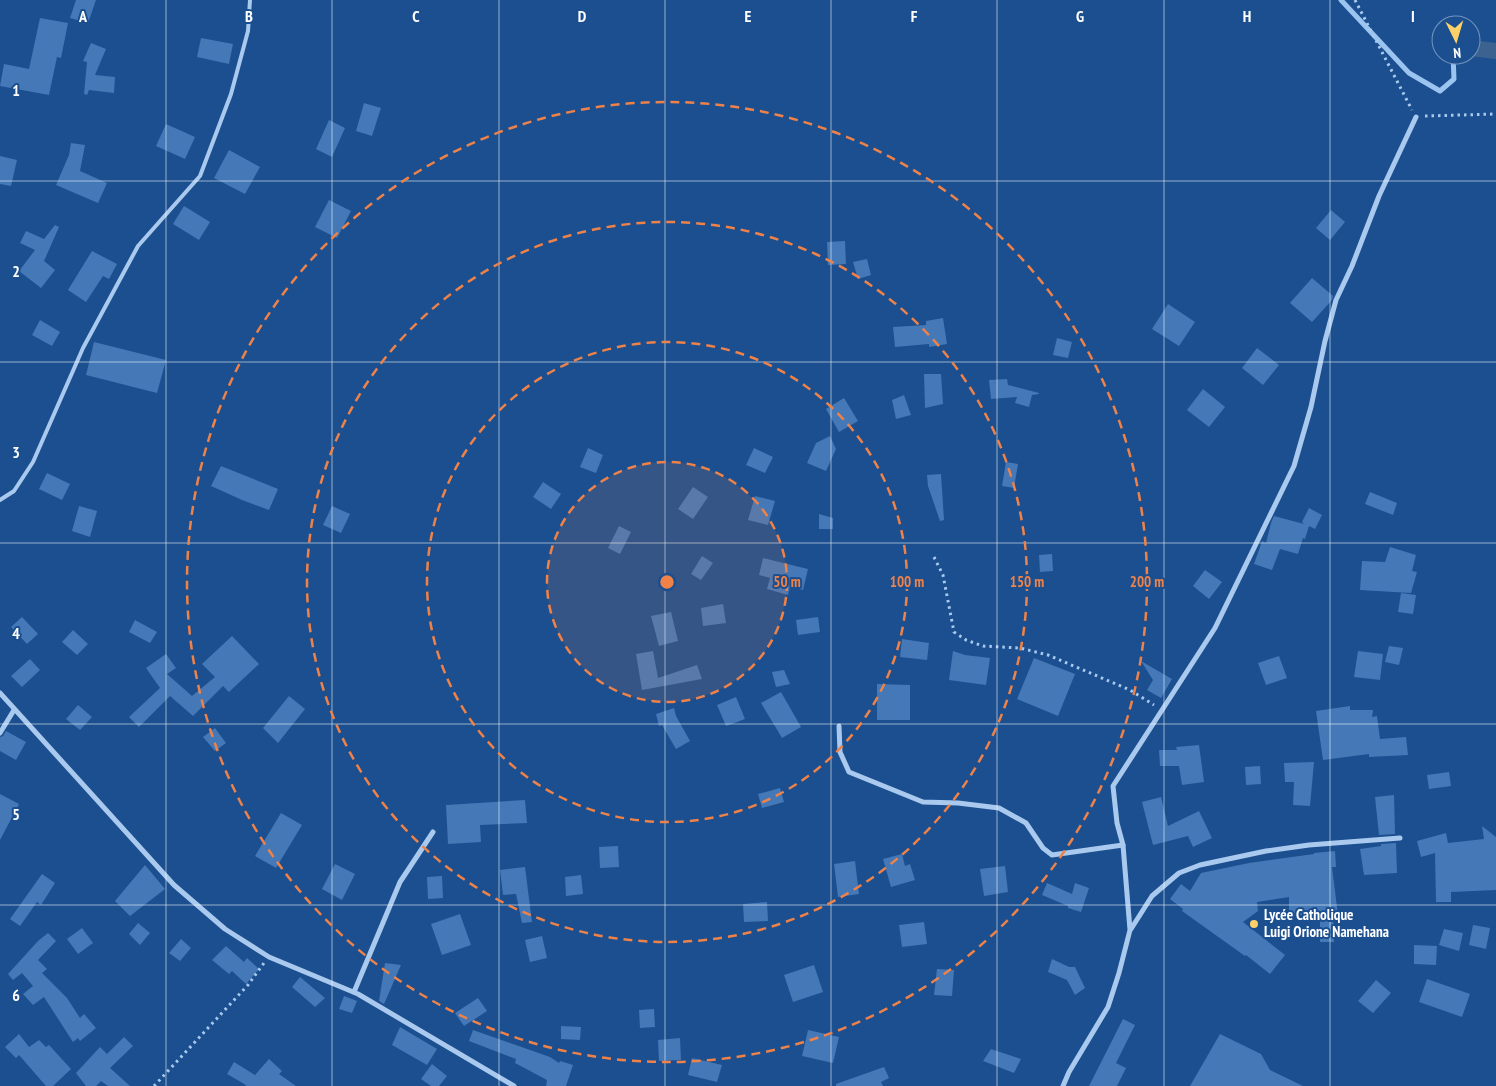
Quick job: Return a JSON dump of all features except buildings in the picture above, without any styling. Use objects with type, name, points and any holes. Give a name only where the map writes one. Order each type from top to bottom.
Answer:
[{"type":"street","points":[[1130,930],[1123,845],[1117,823],[1113,786],[1215,628],[1294,466],[1311,407],[1336,300],[1352,266],[1379,196],[1416,117]]},
{"type":"street","points":[[0,693],[174,885],[225,929],[269,957],[354,992],[514,1086]]},
{"type":"street","points":[[0,733],[14,710]]},
{"type":"street","points":[[839,726],[840,752],[849,772],[922,802],[958,803],[999,808],[1026,823],[1043,848],[1052,855],[1123,845]]},
{"type":"street","points":[[354,992],[400,882],[433,832]]},
{"type":"street","points":[[1063,1086],[1069,1072],[1108,1007],[1130,930],[1152,896],[1179,873],[1200,865],[1266,851],[1309,845],[1400,838]]},
{"type":"lane","points":[[0,500],[14,491],[33,462],[83,348],[138,246],[200,176],[231,94],[248,31],[250,0]]},
{"type":"path","points":[[1355,0],[1416,117],[1496,114]]},
{"type":"path","points":[[934,557],[942,576],[954,632],[966,640],[983,646],[1020,648],[1048,655],[1130,690],[1151,702],[1161,712]]},
{"type":"path","points":[[154,1086],[248,985],[269,957]]},
{"type":"waterway","points":[[1341,0],[1409,73],[1440,91],[1454,79],[1453,65]]},
{"type":"waterway","points":[[1481,49],[1496,51]]},
{"type":"place","name":"Lycée Catholique Luigi Orione Namehana","points":[[1254,924]]}]
